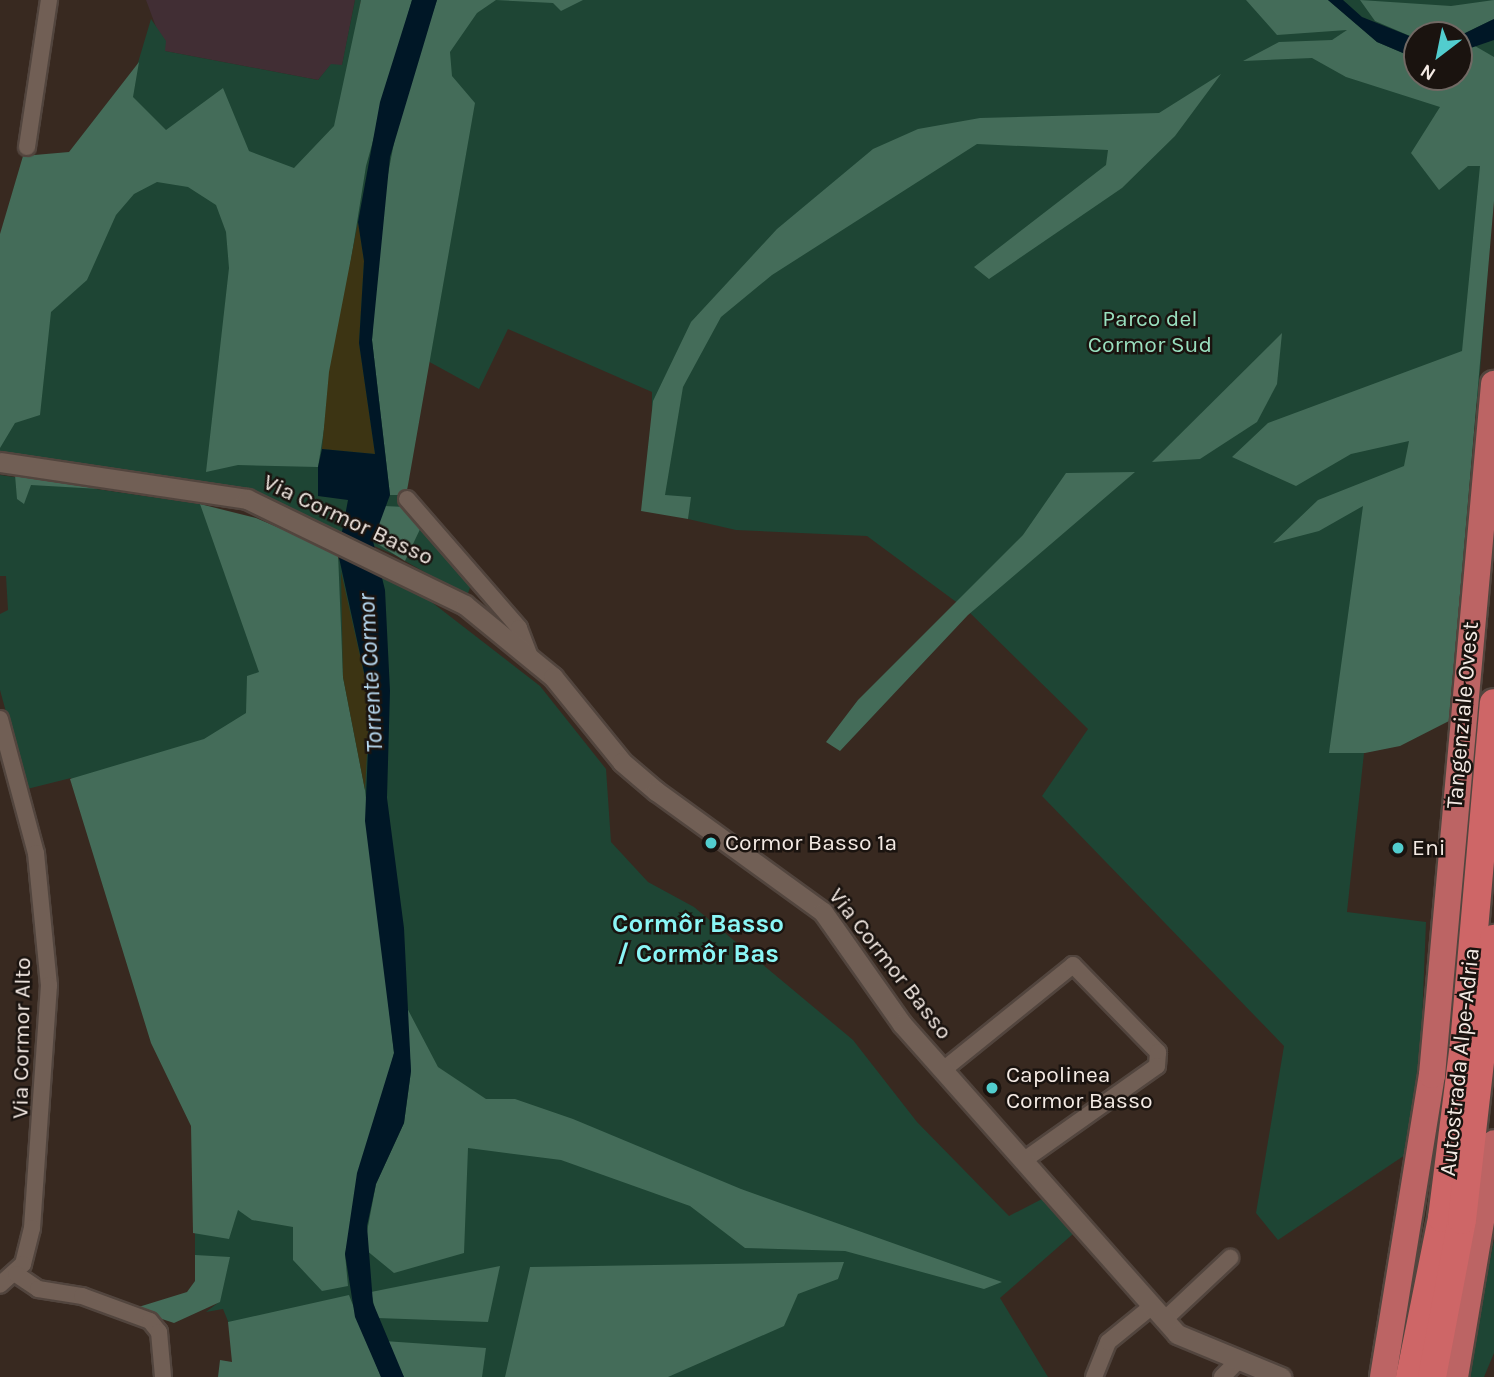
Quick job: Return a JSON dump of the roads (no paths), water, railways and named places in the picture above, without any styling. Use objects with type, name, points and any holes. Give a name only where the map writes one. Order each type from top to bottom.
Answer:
[{"type":"highway","name":"Tangenziale Ovest","points":[[1383,1377],[1432,1075],[1494,384]]},
{"type":"highway","name":"Autostrada Alpe-Adria","points":[[1410,1377],[1442,1219],[1458,1098],[1494,703]]},
{"type":"highway","name":"Autostrada Alpe-Adria","points":[[1432,1377],[1462,1220],[1494,939]]},
{"type":"highway","points":[[1455,1377],[1494,1143]]},
{"type":"street","points":[[27,147],[49,0]]},
{"type":"street","name":"Via Cormor Basso","points":[[0,462],[205,489],[296,518],[426,583],[530,656],[622,762],[823,912],[943,1070],[1158,1313],[1187,1341],[1280,1377]]},
{"type":"street","name":"Via Cormor Basso","points":[[407,499],[519,628],[530,656]]},
{"type":"street","name":"Via Cormor Alto","points":[[0,719],[36,853],[49,985],[41,1161],[33,1228],[16,1274]]},
{"type":"street","points":[[943,1070],[1073,965],[1158,1052],[1157,1066],[1023,1161]]},
{"type":"street","points":[[1094,1377],[1108,1342],[1158,1313],[1230,1258]]},
{"type":"street","points":[[0,1284],[16,1274],[38,1289],[82,1296],[150,1321],[159,1332],[163,1377]]},
{"type":"street","points":[[1222,1377],[1237,1362]]},
{"type":"water","name":"Torrente Cormor","points":[[412,0],[437,0],[390,157],[372,340],[390,495],[373,541],[385,590],[390,691],[387,798],[404,928],[411,1071],[404,1123],[376,1184],[367,1226],[373,1303],[404,1377],[381,1377],[355,1317],[345,1254],[357,1173],[394,1053],[365,821],[370,700],[338,553],[348,500],[318,496],[318,467],[322,449],[375,454],[359,343],[364,261],[358,222],[380,102]]},
{"type":"water","points":[[1328,0],[1343,0],[1362,17],[1403,33],[1403,53],[1377,42]]},
{"type":"water","points":[[1494,19],[1494,40],[1473,47],[1473,29]]},
{"type":"place","name":"Cormor Basso 1ª","points":[[711,843]]},
{"type":"place","name":"Eni","points":[[1398,848]]},
{"type":"place","name":"Capolinea Cormor Basso","points":[[992,1088]]},
{"type":"district","name":"Cormôr Basso / Cormôr Bas","points":[[698,939]]},
{"type":"park label","name":"Parco del Cormor Sud","points":[[1150,332]]}]
